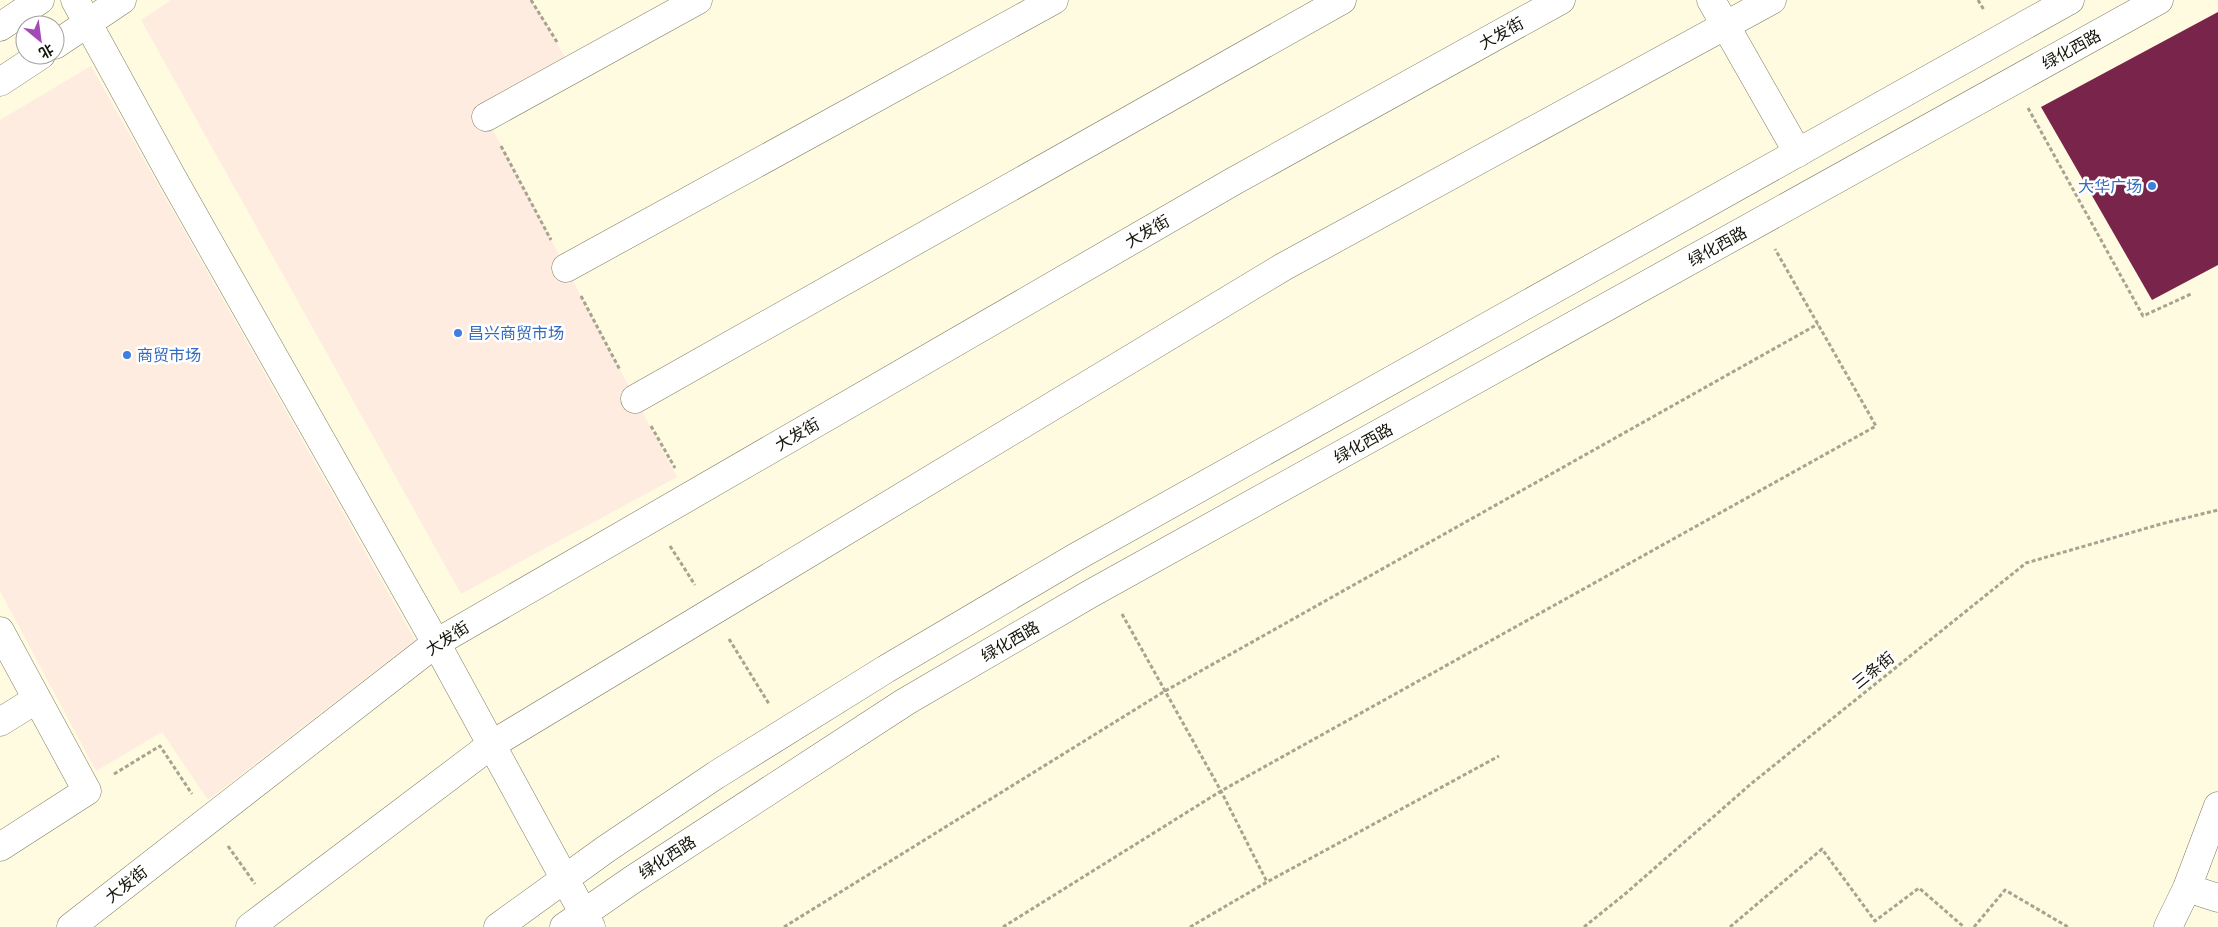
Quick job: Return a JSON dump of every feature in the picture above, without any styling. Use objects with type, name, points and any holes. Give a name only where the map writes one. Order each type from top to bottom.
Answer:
[{"type":"street","points":[[0,27],[40,0]]},
{"type":"street","points":[[74,0],[172,178],[436,643],[564,879],[579,922]]},
{"type":"street","points":[[65,38],[122,0]]},
{"type":"street","points":[[486,116],[698,0]]},
{"type":"street","points":[[566,268],[1054,0]]},
{"type":"street","points":[[635,399],[1342,0]]},
{"type":"street","name":"大发街","points":[[71,927],[436,643],[1234,180],[1561,0]]},
{"type":"street","points":[[1711,0],[1798,153]]},
{"type":"street","points":[[250,927],[491,745],[1283,266],[1772,0]]},
{"type":"street","points":[[498,927],[606,849],[716,775],[886,669],[1076,557],[2070,0]]},
{"type":"street","name":"绿化西路","points":[[579,922],[905,702],[1105,585],[2159,0]]},
{"type":"street","points":[[0,82],[25,65]]},
{"type":"street","points":[[0,631],[87,791],[0,847]]},
{"type":"street","points":[[0,722],[37,700]]},
{"type":"street","points":[[2168,927],[2187,888],[2218,806]]},
{"type":"street","points":[[2187,888],[2218,898]]},
{"type":"path","points":[[531,0],[572,69]]},
{"type":"path","points":[[2013,82],[2143,316],[2191,294]]},
{"type":"path","points":[[486,116],[635,399],[690,495]]},
{"type":"path","points":[[1003,927],[1221,791],[1876,426],[1759,223]]},
{"type":"path","points":[[784,927],[1165,691],[1818,324]]},
{"type":"path","name":"三条街","points":[[1584,927],[1625,894],[1752,783],[2026,563],[2218,510]]},
{"type":"path","points":[[1105,585],[1221,791],[1267,882]]},
{"type":"path","points":[[1190,927],[1267,882],[1500,756]]},
{"type":"path","points":[[1730,927],[1822,849],[1875,921],[1920,888],[1964,927]]},
{"type":"path","points":[[1974,927],[2005,890],[2068,927]]},
{"type":"shaded area","name":"昌兴商贸市场","points":[[171,0],[531,0],[572,69],[486,117],[677,477],[461,594],[141,20]]},
{"type":"shaded area","name":"商贸市场","points":[[91,66],[415,640],[208,800],[162,732],[96,771],[0,591],[0,120]]},
{"type":"building","name":"大华广场","points":[[2218,12],[2218,265],[2152,300],[2041,107]]},
{"type":"place","name":"大华广场","points":[[2152,186]]},
{"type":"place","name":"昌兴商贸市场","points":[[458,333]]},
{"type":"place","name":"商贸市场","points":[[127,355]]}]
